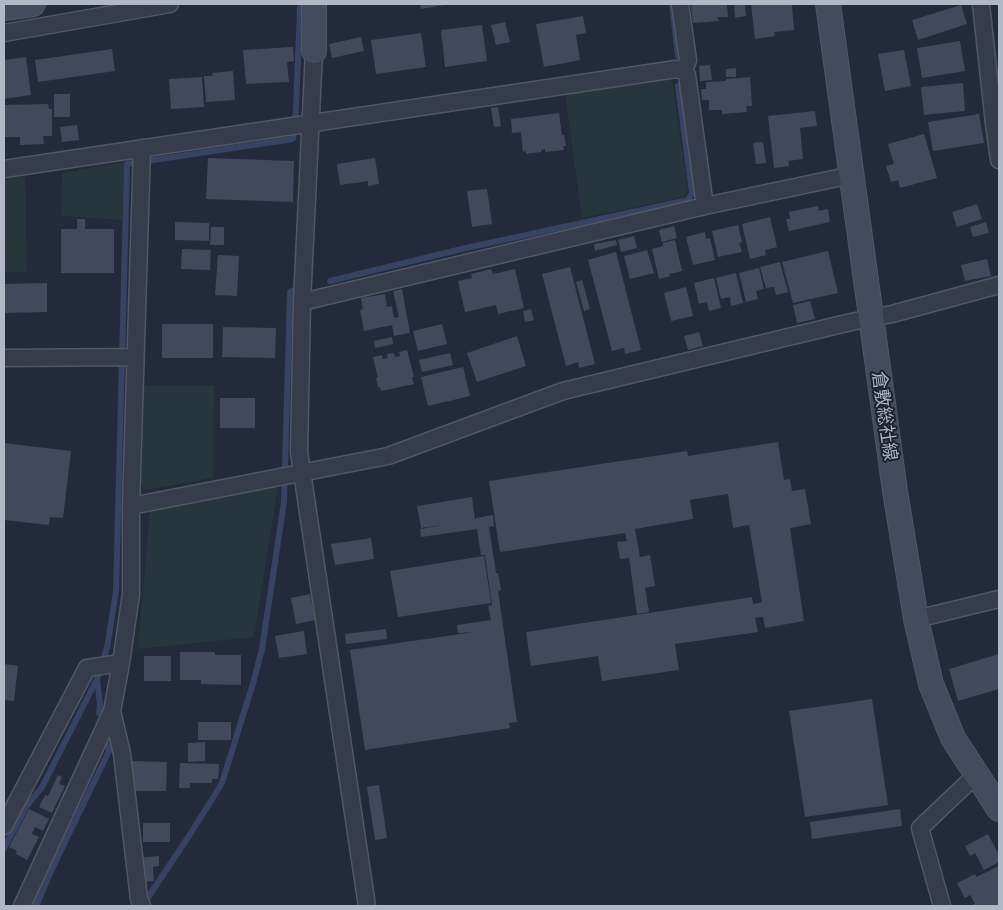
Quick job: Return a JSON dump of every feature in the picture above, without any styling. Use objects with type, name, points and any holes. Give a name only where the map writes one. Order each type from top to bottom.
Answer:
[{"type":"main road","points":[[4,8],[33,4]]},
{"type":"main road","points":[[314,4],[314,51]]},
{"type":"main road","name":"倉敷総社線","points":[[828,4],[894,491],[916,619],[931,684],[953,738],[999,809]]},
{"type":"street","points":[[4,33],[170,4]]},
{"type":"street","points":[[680,4],[688,60],[684,71],[688,80],[705,206]]},
{"type":"street","points":[[981,4],[999,160]]},
{"type":"street","points":[[314,51],[300,125],[302,302],[299,452],[290,475],[367,906]]},
{"type":"street","points":[[4,169],[141,157],[300,125],[676,68],[684,71]]},
{"type":"street","points":[[141,157],[126,357],[131,506],[131,594],[108,665],[112,711],[122,754],[141,905]]},
{"type":"street","points":[[302,302],[705,206],[852,175]]},
{"type":"street","points":[[131,506],[388,456],[563,391],[892,314],[999,285]]},
{"type":"street","points":[[4,358],[126,357]]},
{"type":"street","points":[[916,619],[999,600]]},
{"type":"street","points":[[4,826],[88,668],[108,665]]},
{"type":"street","points":[[22,906],[112,711]]},
{"type":"street","points":[[942,906],[920,828],[976,775]]},
{"type":"shaded area","points":[[669,77],[672,80],[688,191],[684,197],[582,218],[565,93]]},
{"type":"shaded area","points":[[124,162],[122,220],[61,216],[62,173]]},
{"type":"shaded area","points":[[25,176],[27,272],[4,272],[4,179]]},
{"type":"shaded area","points":[[144,386],[214,386],[213,478],[145,490],[141,485]]},
{"type":"shaded area","points":[[278,485],[254,637],[138,649],[150,511]]},
{"type":"building","points":[[420,4],[444,4],[444,5],[421,9]]},
{"type":"building","points":[[691,4],[727,4],[728,17],[718,17],[719,21],[693,23]]},
{"type":"building","points":[[734,4],[745,4],[746,16],[735,18]]},
{"type":"building","points":[[751,4],[792,4],[794,30],[774,32],[775,36],[755,39]]},
{"type":"building","points":[[961,5],[967,24],[918,40],[912,20]]},
{"type":"building","points":[[583,16],[586,33],[576,35],[580,60],[544,67],[536,24]]},
{"type":"building","points":[[505,22],[510,42],[496,45],[491,25]]},
{"type":"building","points":[[482,25],[487,61],[445,67],[441,30]]},
{"type":"building","points":[[421,33],[426,67],[376,74],[371,40]]},
{"type":"building","points":[[361,37],[364,51],[332,58],[329,44]]},
{"type":"building","points":[[960,41],[965,71],[922,78],[917,48]]},
{"type":"building","points":[[293,47],[294,61],[287,62],[289,82],[246,84],[243,50]]},
{"type":"building","points":[[112,49],[115,71],[38,82],[35,60]]},
{"type":"building","points":[[904,50],[911,86],[885,91],[878,54]]},
{"type":"building","points":[[26,57],[31,95],[4,99],[4,60]]},
{"type":"building","points":[[710,65],[712,80],[700,81],[699,66]]},
{"type":"building","points":[[736,68],[736,77],[726,77],[726,69]]},
{"type":"building","points":[[233,71],[235,100],[206,102],[204,76],[213,76],[212,73]]},
{"type":"building","points":[[202,77],[204,107],[171,109],[169,79]]},
{"type":"building","points":[[750,77],[752,106],[746,106],[747,112],[722,114],[722,110],[709,110],[709,100],[702,100],[701,89],[706,89],[706,82]]},
{"type":"building","points":[[963,83],[965,111],[924,115],[921,87]]},
{"type":"building","points":[[54,94],[70,94],[70,117],[54,117]]},
{"type":"building","points":[[48,104],[49,109],[52,109],[52,136],[43,136],[44,144],[20,145],[20,137],[4,137],[4,105]]},
{"type":"building","points":[[498,107],[501,126],[494,127],[491,108]]},
{"type":"building","points":[[815,111],[817,126],[800,128],[803,159],[788,161],[789,166],[774,168],[768,116]]},
{"type":"building","points":[[559,113],[562,135],[564,135],[566,146],[563,146],[564,150],[545,152],[545,149],[541,150],[541,152],[526,154],[526,151],[523,152],[521,132],[512,133],[511,119]]},
{"type":"building","points":[[979,114],[984,143],[933,151],[928,122]]},
{"type":"building","points":[[77,125],[79,140],[62,142],[60,127]]},
{"type":"building","points":[[924,134],[937,178],[900,188],[898,180],[891,182],[886,166],[894,164],[888,144]]},
{"type":"building","points":[[763,142],[766,163],[756,164],[753,143]]},
{"type":"building","points":[[208,158],[294,161],[293,202],[206,199]]},
{"type":"building","points":[[375,158],[379,184],[368,186],[368,181],[340,185],[337,164]]},
{"type":"building","points":[[487,189],[492,224],[472,227],[467,191]]},
{"type":"building","points":[[977,204],[982,219],[957,227],[952,212]]},
{"type":"building","points":[[818,206],[819,211],[828,209],[830,222],[789,231],[786,219],[790,219],[789,212]]},
{"type":"building","points":[[770,217],[777,247],[765,250],[766,255],[750,259],[742,224]]},
{"type":"building","points":[[77,219],[85,219],[85,229],[114,229],[114,273],[61,273],[61,229],[77,229]]},
{"type":"building","points":[[175,222],[209,223],[209,241],[175,240]]},
{"type":"building","points":[[986,222],[989,233],[973,237],[970,227]]},
{"type":"building","points":[[738,225],[742,242],[739,243],[742,252],[718,257],[712,231]]},
{"type":"building","points":[[674,226],[677,238],[662,242],[659,230]]},
{"type":"building","points":[[211,227],[224,227],[224,245],[210,245]]},
{"type":"building","points":[[705,232],[706,239],[710,238],[715,260],[693,265],[686,237]]},
{"type":"building","points":[[634,236],[637,248],[621,252],[618,240]]},
{"type":"building","points":[[616,240],[617,245],[595,251],[594,244]]},
{"type":"building","points":[[675,240],[682,271],[659,279],[652,249],[663,246],[663,243]]},
{"type":"building","points":[[182,249],[211,250],[210,270],[181,269]]},
{"type":"building","points":[[647,250],[654,273],[630,279],[624,256]]},
{"type":"building","points":[[828,251],[838,293],[793,303],[782,262]]},
{"type":"building","points":[[616,252],[641,350],[625,354],[624,348],[612,351],[588,260]]},
{"type":"building","points":[[218,255],[239,256],[237,296],[215,295]]},
{"type":"building","points":[[987,259],[991,276],[965,281],[961,265]]},
{"type":"building","points":[[780,262],[788,292],[776,295],[774,287],[766,288],[760,267]]},
{"type":"building","points":[[570,267],[595,364],[579,368],[578,362],[566,366],[542,274]]},
{"type":"building","points":[[759,268],[764,289],[756,291],[758,299],[746,302],[739,273]]},
{"type":"building","points":[[491,269],[493,274],[515,269],[524,308],[498,314],[496,305],[465,312],[458,281],[472,278],[471,274]]},
{"type":"building","points":[[736,273],[743,303],[731,306],[730,297],[721,299],[716,278]]},
{"type":"building","points":[[714,278],[721,308],[709,311],[707,302],[699,304],[694,283]]},
{"type":"building","points":[[582,280],[590,309],[584,311],[576,282]]},
{"type":"building","points":[[47,283],[47,312],[4,313],[4,284]]},
{"type":"building","points":[[686,287],[693,316],[671,321],[664,293]]},
{"type":"building","points":[[402,289],[410,333],[394,336],[392,325],[364,331],[360,310],[363,309],[361,298],[385,294],[387,307],[392,306],[394,318],[399,317],[393,291]]},
{"type":"building","points":[[810,301],[815,319],[797,323],[793,305]]},
{"type":"building","points":[[531,309],[534,320],[525,322],[523,311]]},
{"type":"building","points":[[162,324],[213,324],[213,358],[162,358]]},
{"type":"building","points":[[442,324],[447,344],[418,351],[413,331]]},
{"type":"building","points":[[223,327],[276,328],[275,358],[222,357]]},
{"type":"building","points":[[699,332],[703,346],[688,350],[684,336]]},
{"type":"building","points":[[517,336],[526,366],[477,382],[467,353]]},
{"type":"building","points":[[392,337],[393,344],[375,348],[374,341]]},
{"type":"building","points":[[407,350],[414,384],[381,391],[380,387],[378,387],[373,357],[382,355],[383,359],[388,358],[387,354],[394,353],[395,357],[400,356],[399,352]]},
{"type":"building","points":[[450,353],[453,365],[422,372],[419,360]]},
{"type":"building","points":[[463,367],[470,396],[428,406],[421,377]]},
{"type":"building","points":[[220,398],[255,398],[255,428],[220,428]]},
{"type":"building","points":[[778,442],[784,480],[790,479],[792,491],[805,489],[811,524],[790,528],[804,621],[765,628],[763,617],[755,618],[758,632],[675,644],[679,670],[602,681],[598,656],[531,666],[526,632],[752,597],[753,604],[762,602],[749,525],[733,528],[728,494],[690,500],[693,519],[635,529],[640,557],[650,555],[655,586],[645,588],[649,612],[637,614],[629,558],[620,559],[617,542],[627,541],[625,533],[500,552],[489,481],[687,451],[688,456]]},
{"type":"building","points":[[4,443],[71,451],[63,518],[50,517],[49,525],[4,520]]},
{"type":"building","points":[[472,497],[475,520],[476,518],[493,515],[494,526],[489,527],[496,573],[498,573],[501,590],[498,591],[517,722],[509,723],[510,728],[365,750],[350,650],[474,632],[458,633],[457,625],[491,620],[488,606],[492,605],[485,555],[481,555],[477,529],[421,537],[420,529],[443,525],[421,528],[417,506]]},
{"type":"building","points":[[371,538],[374,559],[335,565],[331,544]]},
{"type":"building","points":[[484,556],[491,603],[398,617],[390,571]]},
{"type":"building","points":[[310,594],[315,620],[296,624],[291,598]]},
{"type":"building","points":[[386,629],[387,639],[346,644],[345,634]]},
{"type":"building","points":[[304,631],[307,654],[279,658],[275,636]]},
{"type":"building","points":[[180,652],[215,652],[215,655],[241,655],[241,685],[201,684],[201,680],[180,680]]},
{"type":"building","points":[[999,654],[999,689],[958,701],[949,669]]},
{"type":"building","points":[[144,656],[171,656],[171,681],[144,681]]},
{"type":"building","points":[[4,664],[18,666],[14,701],[4,700]]},
{"type":"building","points":[[872,699],[888,805],[805,817],[789,711]]},
{"type":"building","points":[[198,722],[231,722],[231,740],[198,740]]},
{"type":"building","points":[[205,742],[205,761],[188,762],[188,743]]},
{"type":"building","points":[[131,761],[167,762],[166,791],[130,791]]},
{"type":"building","points":[[180,763],[219,764],[218,779],[212,779],[212,783],[190,783],[190,788],[179,788]]},
{"type":"building","points":[[58,775],[62,777],[59,784],[65,786],[52,813],[39,807],[45,795],[48,796]]},
{"type":"building","points":[[379,785],[387,838],[375,840],[367,787]]},
{"type":"building","points":[[29,809],[49,819],[43,831],[35,827],[32,834],[39,837],[27,860],[16,854],[17,851],[9,847]]},
{"type":"building","points":[[900,809],[902,826],[812,839],[810,822]]},
{"type":"building","points":[[143,823],[170,823],[170,842],[143,842]]},
{"type":"building","points":[[988,834],[999,855],[999,862],[984,870],[975,853],[970,856],[965,846]]},
{"type":"building","points":[[159,856],[159,866],[153,867],[154,881],[140,882],[137,858]]},
{"type":"building","points":[[999,866],[999,906],[969,906],[975,904],[970,895],[965,898],[957,883],[975,874],[976,877]]},
{"type":"waterway","points":[[672,4],[678,56]]},
{"type":"waterway","points":[[99,713],[100,704],[97,679],[107,648],[116,591],[127,164],[293,139],[300,8]]},
{"type":"waterway","points":[[330,281],[466,248],[688,200],[692,193],[678,86]]},
{"type":"waterway","points":[[143,905],[222,783],[262,649],[284,502],[290,292],[292,291]]},
{"type":"waterway","points":[[4,848],[26,807],[42,787],[96,681]]},
{"type":"waterway","points":[[36,906],[109,751],[108,746]]}]
